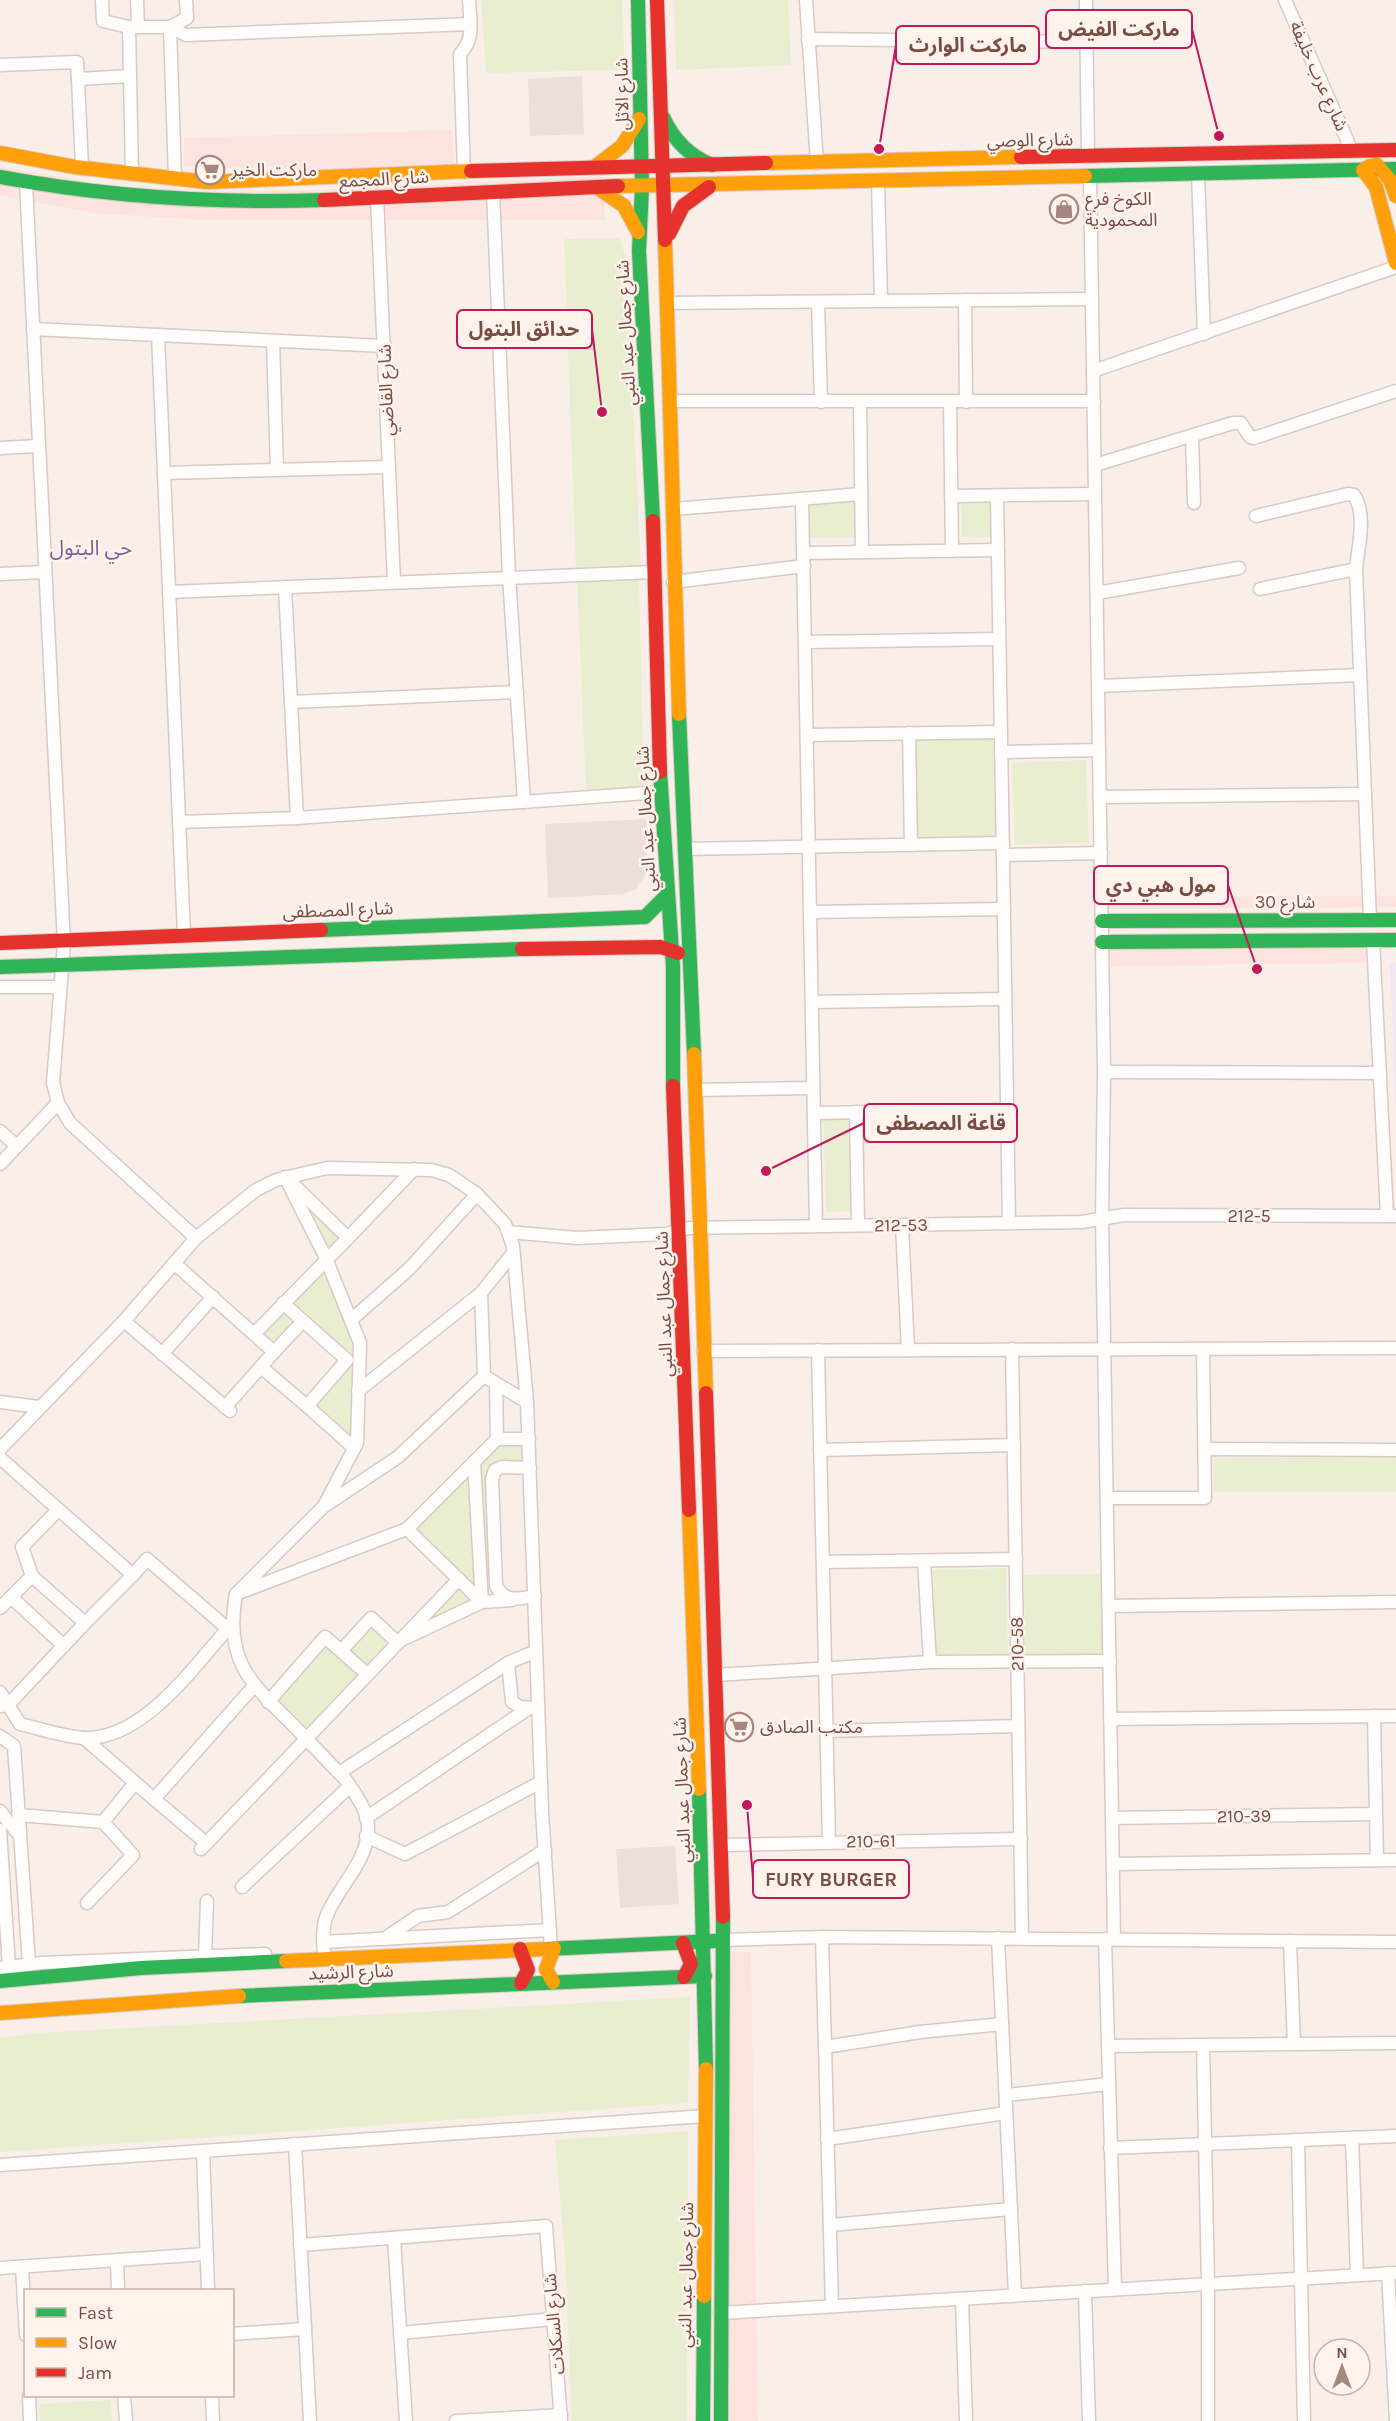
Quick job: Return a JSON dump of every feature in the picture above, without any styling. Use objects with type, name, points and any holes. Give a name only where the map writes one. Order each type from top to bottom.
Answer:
[{"type":"street","points":[[102,0],[103,21],[134,27],[170,27],[186,35],[470,24]]},
{"type":"street","points":[[132,174],[130,76],[137,0]]},
{"type":"street","points":[[170,27],[187,18],[186,0]]},
{"type":"street","points":[[464,172],[460,54],[469,44],[469,0]]},
{"type":"street","name":"شارع الاثل","points":[[638,0],[641,135],[653,177]]},
{"type":"street","name":"شارع الاثل","points":[[653,177],[662,135],[657,0]]},
{"type":"street","points":[[806,0],[817,163]]},
{"type":"street","points":[[1086,0],[1088,157]]},
{"type":"street","name":"شارع عرب خليفة","points":[[1285,0],[1382,161]]},
{"type":"street","points":[[170,27],[175,179]]},
{"type":"street","points":[[808,39],[1087,42]]},
{"type":"street","points":[[0,65],[77,63],[82,168]]},
{"type":"street","points":[[78,79],[130,76]]},
{"type":"street","points":[[640,112],[644,121],[653,123],[660,118],[661,111]]},
{"type":"street","points":[[661,111],[671,132],[683,146],[707,166],[694,175],[698,183],[704,185],[680,208],[670,226],[666,243]]},
{"type":"street","points":[[640,112],[635,130],[624,145],[601,166],[608,175],[601,187],[624,206],[640,238]]},
{"type":"street","name":"شارع المجمع","points":[[0,153],[82,168],[191,181],[601,166],[653,177]]},
{"type":"street","points":[[1193,154],[1187,157],[1185,163],[1195,174],[1204,334]]},
{"type":"street","name":"شارع الوصي","points":[[653,177],[707,166],[1193,154],[1382,161]]},
{"type":"street","points":[[1158,175],[1166,165],[1164,158],[1159,155]]},
{"type":"street","points":[[1382,161],[1396,196]]},
{"type":"street","points":[[1093,371],[1396,265],[1380,201],[1379,183],[1382,161]]},
{"type":"street","name":"شارع الوصي","points":[[653,177],[704,185],[878,182],[1195,174],[1382,161]]},
{"type":"street","points":[[398,196],[438,187],[441,184],[438,178],[419,174]]},
{"type":"street","points":[[1090,176],[1104,1072],[1102,1218],[1113,1864],[1109,1939],[1108,2046],[1115,2289]]},
{"type":"street","name":"شارع المجمع","points":[[0,177],[120,198],[227,203],[601,187],[653,177]]},
{"type":"street","name":"شارع جمال عبد النبي","points":[[653,177],[666,220],[673,582],[688,955],[696,1090],[724,1940],[721,2421]]},
{"type":"street","name":"شارع جمال عبد النبي","points":[[653,177],[640,238],[661,792],[671,952],[705,1976],[703,2421]]},
{"type":"street","points":[[189,202],[197,199],[200,193],[198,187],[191,181]]},
{"type":"street","points":[[226,181],[219,184],[216,190],[217,197],[227,203]]},
{"type":"street","points":[[878,182],[881,301]]},
{"type":"street","points":[[26,183],[64,943],[53,1083],[58,1103],[70,1123],[196,1238]]},
{"type":"street","points":[[493,192],[509,577],[524,802]]},
{"type":"street","points":[[1380,201],[1386,192],[1396,196]]},
{"type":"street","name":"شارع القاضي","points":[[377,198],[394,582]]},
{"type":"street","points":[[640,238],[645,228],[652,226],[662,228],[666,243]]},
{"type":"street","points":[[667,303],[1092,299]]},
{"type":"street","points":[[965,300],[966,402]]},
{"type":"street","points":[[818,302],[821,402]]},
{"type":"street","points":[[33,329],[385,346]]},
{"type":"street","points":[[158,335],[184,935]]},
{"type":"street","points":[[273,341],[277,470]]},
{"type":"street","points":[[1095,465],[1233,423],[1241,423],[1247,435],[1254,438],[1396,391]]},
{"type":"street","points":[[670,401],[1094,401]]},
{"type":"street","points":[[860,402],[862,552]]},
{"type":"street","points":[[950,402],[952,550]]},
{"type":"street","points":[[1192,436],[1194,503]]},
{"type":"street","points":[[0,448],[38,446]]},
{"type":"street","points":[[164,473],[389,467]]},
{"type":"street","points":[[673,509],[861,494]]},
{"type":"street","points":[[951,496],[1095,494]]},
{"type":"street","points":[[1256,516],[1348,494],[1354,495],[1360,509],[1356,569],[1365,794],[1378,920],[1366,931],[1379,940]]},
{"type":"street","points":[[997,496],[1009,1223]]},
{"type":"street","points":[[802,499],[816,1226]]},
{"type":"street","points":[[804,553],[998,550]]},
{"type":"street","points":[[673,582],[804,566]]},
{"type":"street","points":[[1097,593],[1239,568]]},
{"type":"street","points":[[1260,590],[1356,569]]},
{"type":"street","points":[[0,574],[44,572]]},
{"type":"street","points":[[169,592],[654,572]]},
{"type":"street","points":[[285,587],[297,818]]},
{"type":"street","points":[[806,642],[999,639]]},
{"type":"street","points":[[1099,686],[1360,675]]},
{"type":"street","points":[[291,702],[517,692]]},
{"type":"street","points":[[807,735],[1001,732]]},
{"type":"street","points":[[909,734],[911,845]]},
{"type":"street","points":[[1001,752],[1099,750]]},
{"type":"street","points":[[179,822],[297,818],[661,792]]},
{"type":"street","points":[[1100,797],[1365,794]]},
{"type":"street","points":[[665,860],[684,855],[809,847],[911,845],[1101,853]]},
{"type":"street","name":"شارع المصطفى","points":[[0,943],[64,943],[184,935],[645,917],[668,894]]},
{"type":"street","points":[[810,912],[1004,909]]},
{"type":"street","name":"شارع 30","points":[[1102,921],[1378,920]]},
{"type":"street","points":[[1120,942],[1114,939],[1110,931],[1113,924],[1121,921]]},
{"type":"street","points":[[1102,942],[1379,940]]},
{"type":"street","points":[[1379,940],[1380,1073],[1392,1216]]},
{"type":"street","points":[[0,967],[610,946],[661,947],[671,952],[688,955]]},
{"type":"street","points":[[0,987],[60,987]]},
{"type":"street","points":[[812,1002],[1005,999]]},
{"type":"street","points":[[1104,1072],[1380,1073]]},
{"type":"street","points":[[696,1090],[813,1088]]},
{"type":"street","points":[[0,1164],[58,1103]]},
{"type":"street","points":[[814,1113],[1007,1110]]},
{"type":"street","points":[[856,1112],[858,1225]]},
{"type":"street","points":[[0,1131],[17,1146]]},
{"type":"street","points":[[0,1449],[124,1321],[196,1238],[256,1190],[285,1177],[327,1168],[414,1169],[431,1170],[449,1175],[477,1194],[509,1232],[513,1253],[529,1439],[536,1651],[534,1709],[551,1942],[545,1966],[547,1975],[553,1982]]},
{"type":"street","points":[[254,1334],[414,1169]]},
{"type":"street","points":[[285,1177],[348,1238]]},
{"type":"street","points":[[285,1177],[327,1259],[360,1348],[357,1443],[323,1508]]},
{"type":"street","points":[[351,1320],[410,1269],[477,1194]]},
{"type":"street","name":"212-5","points":[[1102,1218],[1133,1215],[1392,1216]]},
{"type":"street","name":"212-53","points":[[509,1232],[577,1238],[665,1234],[699,1228],[1082,1222],[1102,1218]]},
{"type":"street","points":[[903,1225],[908,1350]]},
{"type":"street","points":[[358,1391],[481,1293],[513,1253]]},
{"type":"street","points":[[174,1263],[274,1352]]},
{"type":"street","points":[[323,1947],[327,1915],[362,1856],[369,1825],[350,1786],[268,1702],[240,1664],[230,1626],[236,1594],[323,1508],[398,1458],[484,1376],[481,1293]]},
{"type":"street","points":[[162,1354],[213,1297]]},
{"type":"street","points":[[283,1303],[347,1360]]},
{"type":"street","points":[[124,1321],[228,1409],[261,1367],[303,1321]]},
{"type":"street","points":[[306,1406],[360,1348]]},
{"type":"street","points":[[1107,1498],[1205,1498],[1203,1348]]},
{"type":"street","points":[[703,1351],[1396,1348]]},
{"type":"street","name":"210-58","points":[[1012,1349],[1022,1938]]},
{"type":"street","points":[[818,1350],[829,1842]]},
{"type":"street","points":[[261,1367],[354,1448]]},
{"type":"street","points":[[484,1376],[527,1402]]},
{"type":"street","points":[[496,1384],[497,1439]]},
{"type":"street","points":[[0,1402],[39,1407]]},
{"type":"street","points":[[236,1594],[407,1528],[497,1439],[529,1439]]},
{"type":"street","points":[[820,1450],[1014,1445]]},
{"type":"street","points":[[1205,1449],[1396,1450]]},
{"type":"street","points":[[0,1458],[133,1575]]},
{"type":"street","points":[[474,1462],[482,1602]]},
{"type":"street","points":[[512,1600],[502,1595],[496,1586],[492,1479],[495,1470],[502,1467],[530,1468]]},
{"type":"street","points":[[58,1510],[22,1547],[32,1576],[85,1623]]},
{"type":"street","points":[[407,1528],[482,1602]]},
{"type":"street","points":[[4,1705],[147,1559],[230,1626]]},
{"type":"street","points":[[823,1562],[1016,1559]]},
{"type":"street","points":[[924,1561],[930,1662]]},
{"type":"street","points":[[0,1608],[32,1576]]},
{"type":"street","points":[[84,1738],[204,1846],[459,1579]]},
{"type":"street","points":[[397,1642],[482,1602],[534,1596]]},
{"type":"street","points":[[11,1597],[64,1646]]},
{"type":"street","points":[[1109,1606],[1396,1602]]},
{"type":"street","points":[[341,1651],[371,1618],[397,1642]]},
{"type":"street","points":[[0,1692],[4,1705],[20,1724],[84,1738],[117,1733],[158,1706],[230,1626]]},
{"type":"street","points":[[268,1702],[325,1637],[367,1674]]},
{"type":"street","points":[[339,1773],[508,1664],[536,1651]]},
{"type":"street","points":[[715,1675],[930,1662],[1110,1661]]},
{"type":"street","points":[[508,1664],[512,1702],[520,1707],[534,1709]]},
{"type":"street","points":[[154,1799],[254,1686]]},
{"type":"street","points":[[366,1818],[534,1709]]},
{"type":"street","points":[[1374,1716],[1377,1860]]},
{"type":"street","points":[[1110,1719],[1396,1716]]},
{"type":"street","points":[[20,1724],[4,1738],[15,1746],[29,1964]]},
{"type":"street","points":[[827,1731],[1018,1726]]},
{"type":"street","points":[[366,1836],[405,1854],[541,1782]]},
{"type":"street","points":[[103,1822],[135,1783]]},
{"type":"street","points":[[243,1887],[350,1786]]},
{"type":"street","points":[[0,1811],[20,1836]]},
{"type":"street","name":"210-39","points":[[1112,1818],[1376,1814]]},
{"type":"street","points":[[19,1815],[103,1822],[133,1855],[87,1903]]},
{"type":"street","points":[[0,1830],[5,1967],[205,1956],[383,1940],[551,1942]]},
{"type":"street","name":"210-61","points":[[721,1845],[1020,1839]]},
{"type":"street","points":[[383,1940],[418,1916],[448,1912],[544,1850]]},
{"type":"street","points":[[1113,1864],[1396,1860]]},
{"type":"street","points":[[205,1956],[207,1901]]},
{"type":"street","points":[[724,1940],[822,1936],[1396,1942]]},
{"type":"street","points":[[822,1936],[832,2306]]},
{"type":"street","points":[[998,1938],[1015,2295]]},
{"type":"street","name":"شارع الرشيد","points":[[0,1981],[141,1968],[520,1949],[551,1942],[683,1943],[724,1940]]},
{"type":"street","points":[[1290,1941],[1294,2044]]},
{"type":"street","points":[[323,1947],[551,1942]]},
{"type":"street","points":[[683,1943],[692,1962],[690,1970],[684,1977]]},
{"type":"street","points":[[520,1949],[529,1968],[527,1976],[521,1983]]},
{"type":"street","name":"شارع الرشيد","points":[[0,2013],[209,1996],[705,1976]]},
{"type":"street","points":[[825,2047],[920,2032],[1002,2024]]},
{"type":"street","points":[[1108,2046],[1396,2043]]},
{"type":"street","points":[[1203,2045],[1208,2284],[1208,2421]]},
{"type":"street","points":[[1006,2095],[1109,2084]]},
{"type":"street","points":[[827,2139],[1006,2113]]},
{"type":"street","points":[[0,2165],[706,2116]]},
{"type":"street","points":[[1110,2148],[1396,2136]]},
{"type":"street","points":[[1352,2138],[1357,2275]]},
{"type":"street","points":[[1298,2140],[1304,2421]]},
{"type":"street","points":[[295,2144],[310,2421]]},
{"type":"street","points":[[203,2151],[208,2289]]},
{"type":"street","points":[[830,2226],[1011,2210]]},
{"type":"street","name":"شارع السكلات","points":[[394,2238],[546,2226],[561,2418]]},
{"type":"street","points":[[300,2245],[394,2238],[406,2421]]},
{"type":"street","points":[[0,2268],[207,2254]]},
{"type":"street","points":[[117,2260],[118,2289]]},
{"type":"street","points":[[22,2266],[24,2300]]},
{"type":"street","points":[[720,2313],[1392,2273],[1396,2421]]},
{"type":"street","points":[[1085,2291],[1089,2421]]},
{"type":"street","points":[[962,2299],[966,2421]]},
{"type":"street","points":[[400,2333],[554,2319]]},
{"type":"street","points":[[234,2334],[305,2329]]},
{"type":"street","points":[[29,2397],[30,2421]]},
{"type":"street","points":[[124,2397],[126,2421]]},
{"type":"street","points":[[212,2397],[213,2421]]},
{"type":"street","points":[[456,2421],[561,2418]]},
{"type":"shaded area","points":[[582,76],[584,134],[530,136],[528,79]]},
{"type":"shaded area","points":[[452,130],[454,163],[318,170],[184,166],[184,138]]},
{"type":"shaded area","points":[[0,166],[112,186],[208,191],[322,190],[602,176],[605,220],[204,220],[93,213],[0,195]]},
{"type":"shaded area","points":[[646,819],[647,872],[636,889],[624,894],[548,898],[545,824]]},
{"type":"shaded area","points":[[1396,896],[1396,907],[1109,909],[1109,897]]},
{"type":"shaded area","points":[[1366,947],[1366,963],[1111,966],[1111,949]]},
{"type":"shaded area","points":[[1390,963],[1396,963],[1396,1111]]},
{"type":"shaded area","points":[[675,1846],[679,1904],[620,1908],[616,1849]]},
{"type":"shaded area","points":[[725,1952],[751,1952],[758,2421],[726,2421]]},
{"type":"green space","points":[[481,0],[622,0],[625,70],[486,73]]},
{"type":"green space","points":[[674,0],[788,0],[791,65],[676,70]]},
{"type":"green space","points":[[619,238],[626,258],[641,567],[576,570],[564,239]]},
{"type":"green space","points":[[858,500],[858,537],[808,538],[808,501]]},
{"type":"green space","points":[[991,502],[992,537],[962,537],[961,503]]},
{"type":"green space","points":[[639,578],[644,788],[586,790],[577,580]]},
{"type":"green space","points":[[993,738],[996,837],[917,839],[914,740]]},
{"type":"green space","points":[[1086,760],[1089,843],[1015,845],[1012,763]]},
{"type":"green space","points":[[848,1118],[851,1211],[826,1212],[823,1119]]},
{"type":"green space","points":[[285,1177],[348,1238],[327,1259],[359,1348],[357,1443],[307,1406],[347,1361],[303,1321],[274,1352],[254,1334],[326,1259]]},
{"type":"green space","points":[[497,1439],[529,1439],[530,1468],[495,1470],[502,1595],[397,1642],[459,1579],[407,1529]]},
{"type":"green space","points":[[1396,1457],[1396,1492],[1214,1492],[1214,1458]]},
{"type":"green space","points":[[1006,1568],[1008,1656],[935,1658],[933,1570]]},
{"type":"green space","points":[[1102,1574],[1102,1654],[1025,1655],[1024,1575]]},
{"type":"green space","points":[[371,1618],[397,1642],[306,1739],[268,1702],[325,1637],[341,1651]]},
{"type":"green space","points":[[690,1997],[688,2103],[0,2152],[0,2038],[37,2033]]},
{"type":"green space","points":[[688,2131],[687,2421],[572,2421],[565,2257],[555,2140]]},
{"type":"green space","points":[[111,2400],[112,2421],[40,2421],[39,2404]]},
{"type":"traffic: fast","points":[[638,0],[642,187],[639,251],[653,521]]},
{"type":"traffic: fast","points":[[663,117],[683,146],[696,157],[712,165]]},
{"type":"traffic: fast","points":[[1085,176],[1396,169]]},
{"type":"traffic: fast","points":[[0,177],[81,190],[161,198],[242,201],[324,200]]},
{"type":"traffic: fast","points":[[679,714],[694,1054]]},
{"type":"traffic: fast","points":[[660,772],[673,967],[673,1086]]},
{"type":"traffic: fast","points":[[321,930],[645,917],[668,894]]},
{"type":"traffic: fast","points":[[1102,921],[1396,920]]},
{"type":"traffic: fast","points":[[1102,942],[1396,940]]},
{"type":"traffic: fast","points":[[0,967],[522,949]]},
{"type":"traffic: fast","points":[[699,1789],[706,2069]]},
{"type":"traffic: fast","points":[[721,2421],[723,1917]]},
{"type":"traffic: fast","points":[[546,1949],[715,1941]]},
{"type":"traffic: fast","points":[[0,1981],[141,1968],[286,1961]]},
{"type":"traffic: fast","points":[[239,1996],[705,1976]]},
{"type":"traffic: fast","points":[[703,2421],[704,2296]]},
{"type":"traffic: slow","points":[[597,165],[622,146],[639,119]]},
{"type":"traffic: slow","points":[[0,153],[75,167],[207,182],[471,171]]},
{"type":"traffic: slow","points":[[766,163],[1021,157]]},
{"type":"traffic: slow","points":[[1376,164],[1390,180],[1396,196]]},
{"type":"traffic: slow","points":[[1370,166],[1363,170],[1376,187],[1396,263]]},
{"type":"traffic: slow","points":[[618,186],[1085,176]]},
{"type":"traffic: slow","points":[[598,188],[624,206],[638,232]]},
{"type":"traffic: slow","points":[[665,240],[679,714]]},
{"type":"traffic: slow","points":[[694,1054],[706,1393]]},
{"type":"traffic: slow","points":[[689,1510],[699,1789]]},
{"type":"traffic: slow","points":[[553,1982],[546,1969],[554,1948]]},
{"type":"traffic: slow","points":[[286,1961],[546,1949]]},
{"type":"traffic: slow","points":[[0,2013],[239,1996]]},
{"type":"traffic: slow","points":[[704,2296],[706,2069]]},
{"type":"traffic: jam","points":[[657,0],[665,240]]},
{"type":"traffic: jam","points":[[1021,157],[1396,150]]},
{"type":"traffic: jam","points":[[471,171],[766,163]]},
{"type":"traffic: jam","points":[[324,200],[618,186]]},
{"type":"traffic: jam","points":[[669,234],[683,206],[709,187]]},
{"type":"traffic: jam","points":[[653,521],[660,772]]},
{"type":"traffic: jam","points":[[0,943],[321,930]]},
{"type":"traffic: jam","points":[[522,949],[661,947],[678,953]]},
{"type":"traffic: jam","points":[[673,1086],[689,1510]]},
{"type":"traffic: jam","points":[[706,1393],[723,1917]]},
{"type":"traffic: jam","points":[[683,1943],[691,1964],[684,1977]]},
{"type":"traffic: jam","points":[[520,1949],[528,1970],[521,1983]]},
{"type":"place","name":"ماركت الفيض","points":[[1219,136]]},
{"type":"place","name":"ماركت الوارث","points":[[879,149]]},
{"type":"place","name":"ماركت الخير","points":[[210,170]]},
{"type":"place","name":"الكوخ فرع المحمودية","points":[[1064,209]]},
{"type":"place","name":"حدائق البتول","points":[[602,412]]},
{"type":"place","name":"مول هبي دي","points":[[1257,969]]},
{"type":"place","name":"قاعة المصطفى","points":[[766,1171]]},
{"type":"place","name":"مكتب الصادق","points":[[739,1727]]},
{"type":"place","name":"FURY BURGER","points":[[747,1805]]},
{"type":"district","name":"حي البتول","points":[[91,548]]}]
